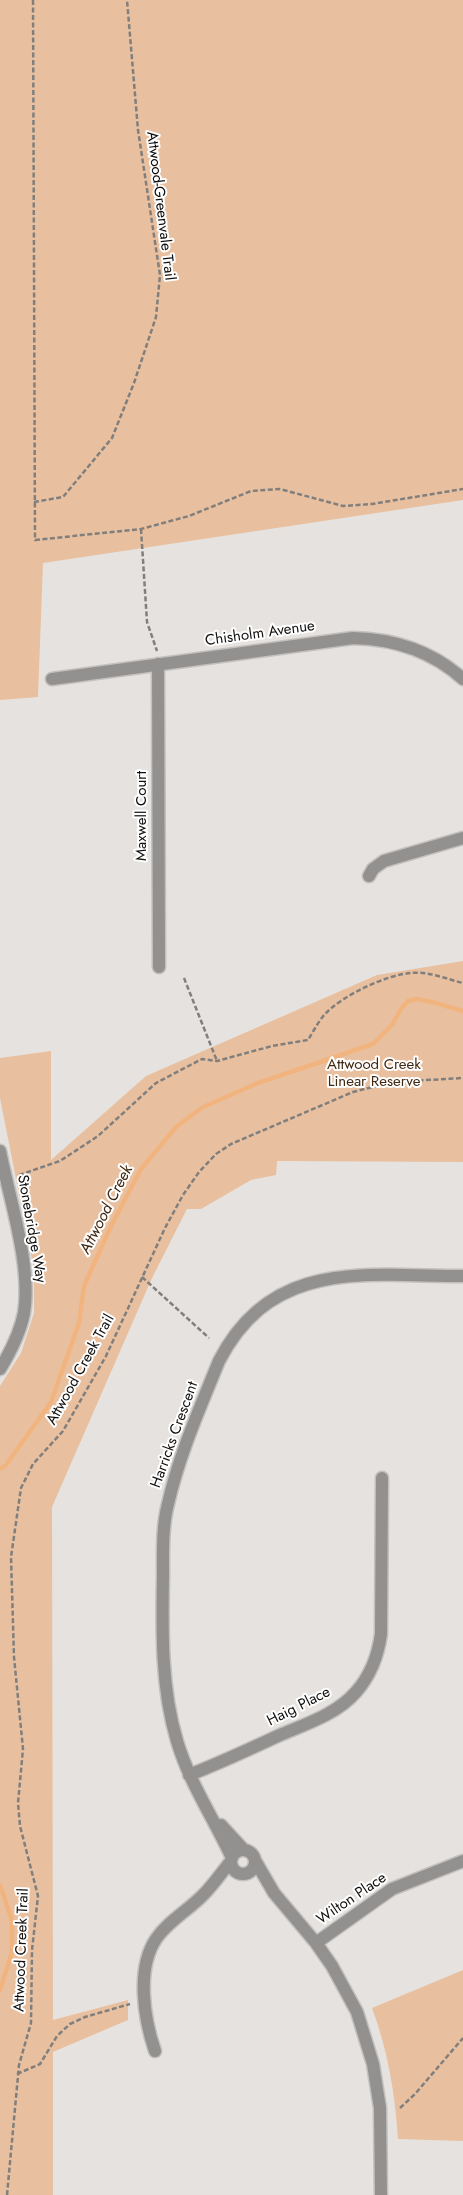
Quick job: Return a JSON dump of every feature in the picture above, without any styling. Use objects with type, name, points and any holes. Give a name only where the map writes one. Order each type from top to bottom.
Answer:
[{"type":"street","name":"Chisholm Avenue","points":[[52,679],[334,640],[382,639],[408,646],[432,658],[463,678]]},
{"type":"street","name":"Maxwell Court","points":[[158,664],[159,967]]},
{"type":"street","points":[[369,876],[373,869],[384,861],[463,838]]},
{"type":"street","name":"Stonebridge Way","points":[[0,1151],[3,1175],[23,1260],[25,1296],[19,1333],[0,1369]]},
{"type":"street","name":"Harricks Crescent","points":[[231,1860],[214,1818],[189,1775],[177,1742],[166,1686],[162,1632],[167,1507],[194,1426],[228,1343],[242,1325],[260,1308],[282,1293],[306,1283],[328,1278],[359,1276],[463,1276]]},
{"type":"street","name":"Haig Place","points":[[189,1775],[224,1761],[339,1707],[356,1692],[371,1672],[378,1652],[381,1634],[382,1478]]},
{"type":"street","name":"Harricks Crescent","points":[[214,1818],[244,1850]]},
{"type":"street","points":[[155,2051],[147,2021],[145,1999],[146,1964],[156,1939],[204,1894],[237,1852],[244,1850],[251,1852],[274,1894],[316,1943],[332,1966],[356,2012],[371,2056],[382,2125],[382,2194]]},
{"type":"street","points":[[231,1860],[233,1869],[274,1894]]},
{"type":"street","name":"Wilton Place","points":[[316,1943],[392,1889],[463,1861]]},
{"type":"street","points":[[204,1894],[252,1870],[256,1862]]},
{"type":"path","points":[[33,0],[34,502],[36,540],[141,529],[189,516],[252,491],[280,490],[343,506],[372,504],[463,489]]},
{"type":"path","name":"Attwood-Greenvale Trail","points":[[34,502],[63,497],[112,438],[134,383],[156,317],[160,275],[138,130],[127,0]]},
{"type":"path","points":[[141,529],[147,622],[156,644],[158,664]]},
{"type":"path","points":[[3,1175],[37,1170],[60,1161],[98,1136],[156,1083],[202,1059],[217,1061],[272,1046],[308,1040],[325,1014],[339,1003],[390,977],[412,973],[433,974],[463,983]]},
{"type":"path","points":[[184,978],[217,1061]]},
{"type":"path","name":"Attwood Creek Trail","points":[[7,2195],[18,2074],[31,2023],[32,1950],[38,1896],[20,1826],[18,1802],[23,1749],[14,1657],[11,1557],[14,1525],[21,1488],[33,1464],[63,1431],[106,1356],[165,1228],[199,1172],[216,1154],[231,1144],[354,1092],[392,1082],[463,1078]]},
{"type":"path","points":[[142,1278],[209,1338]]},
{"type":"path","points":[[18,2074],[40,2064],[57,2036],[70,2024],[85,2017],[145,1999]]},
{"type":"path","points":[[400,2108],[416,2094],[463,2038]]},
{"type":"green space","points":[[0,0],[463,0],[463,500],[43,563],[38,697],[0,700]]},
{"type":"green space","name":"Attwood Creek Linear Reserve","points":[[463,961],[463,1162],[277,1161],[276,1175],[251,1180],[201,1209],[187,1209],[152,1278],[52,1507],[53,2020],[128,2000],[128,2020],[53,2052],[53,2195],[0,2195],[0,1386],[21,1353],[34,1313],[34,1270],[0,1098],[0,1058],[51,1051],[51,1160],[146,1076],[377,975]]},
{"type":"green space","points":[[463,1970],[463,2141],[398,2139],[390,2072],[372,2008]]},
{"type":"waterway","name":"Attwood Creek","points":[[0,1469],[6,1465],[51,1402],[79,1323],[84,1286],[111,1226],[141,1169],[177,1126],[203,1107],[258,1083],[373,1044],[392,1025],[408,1001],[416,999],[463,1011]]},
{"type":"waterway","name":"Attwood Creek","points":[[0,1885],[12,1920],[12,1952],[0,1990]]}]
